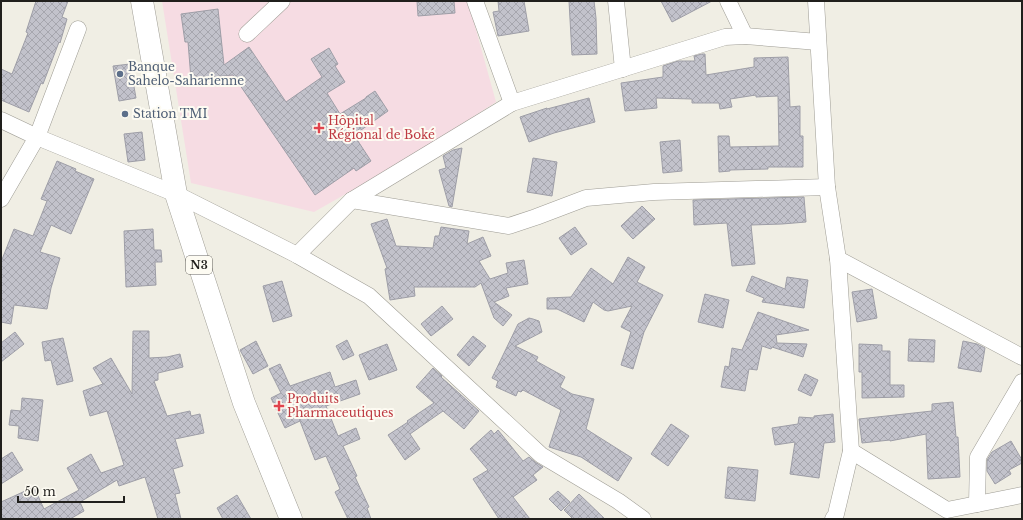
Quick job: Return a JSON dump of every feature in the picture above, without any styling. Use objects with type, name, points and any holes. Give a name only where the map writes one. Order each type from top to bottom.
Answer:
[{"type":"highway","name":"N3","points":[[142,1],[176,194],[244,403],[292,519]]},
{"type":"street","points":[[247,34],[282,1]]},
{"type":"street","points":[[475,1],[512,103]]},
{"type":"street","points":[[616,1],[623,69]]},
{"type":"street","points":[[728,1],[745,36]]},
{"type":"street","points":[[816,1],[827,187],[838,259],[850,451],[836,514],[833,519]]},
{"type":"street","points":[[1,199],[37,137],[78,29]]},
{"type":"street","points":[[297,255],[352,200],[512,103],[725,37],[745,36],[818,42]]},
{"type":"street","points":[[1,120],[37,137],[176,194],[297,255],[369,296],[541,455],[618,501],[643,519]]},
{"type":"street","points":[[352,200],[509,226],[536,218],[586,198],[654,192],[827,187]]},
{"type":"street","points":[[838,259],[1022,357]]},
{"type":"street","points":[[977,504],[978,457],[1022,382]]},
{"type":"street","points":[[850,451],[946,515],[977,504],[1022,495]]},
{"type":"shaded area","name":"Hôpital Régional de Boké","points":[[162,1],[468,1],[496,102],[416,154],[314,212],[191,183]]},
{"type":"building","points":[[36,1],[68,1],[62,17],[67,19],[60,43],[59,42],[43,84],[41,83],[29,112],[1,100],[1,69],[12,74],[28,33],[26,32]]},
{"type":"building","points":[[417,1],[454,1],[455,13],[418,16]]},
{"type":"building","points":[[498,1],[524,1],[529,31],[498,36],[493,12],[499,11]]},
{"type":"building","points":[[569,1],[594,1],[597,54],[572,55]]},
{"type":"building","points":[[661,1],[712,1],[672,22]]},
{"type":"building","points":[[218,9],[224,65],[249,47],[286,102],[322,77],[311,59],[329,48],[338,64],[335,66],[345,82],[327,93],[340,114],[375,91],[388,111],[354,135],[371,161],[356,171],[354,168],[315,195],[233,75],[191,79],[188,42],[185,42],[181,14]]},
{"type":"building","points":[[705,54],[706,75],[754,67],[754,58],[788,57],[790,107],[800,106],[800,136],[803,136],[803,167],[768,167],[768,169],[730,170],[719,172],[718,136],[729,136],[730,147],[779,146],[778,96],[756,97],[756,95],[730,99],[732,107],[720,109],[719,103],[692,103],[692,99],[656,98],[657,108],[625,111],[621,83],[663,77],[663,66],[678,61],[695,61],[694,56]]},
{"type":"building","points":[[130,64],[136,98],[119,101],[113,66]]},
{"type":"building","points":[[589,98],[595,122],[554,133],[529,142],[520,117],[547,108]]},
{"type":"building","points":[[142,132],[145,160],[128,162],[124,134]]},
{"type":"building","points":[[680,140],[682,171],[663,173],[660,142]]},
{"type":"building","points":[[462,148],[452,207],[449,206],[439,170],[446,168],[443,156],[453,150]]},
{"type":"building","points":[[533,158],[557,162],[552,196],[527,192]]},
{"type":"building","points":[[57,161],[94,179],[71,234],[51,225],[40,252],[60,258],[51,288],[47,309],[14,305],[11,324],[1,322],[1,262],[14,229],[33,236],[47,201],[41,199]]},
{"type":"building","points":[[804,197],[806,222],[751,225],[755,264],[732,266],[727,223],[694,225],[693,200]]},
{"type":"building","points":[[642,206],[655,219],[633,239],[621,226]]},
{"type":"building","points":[[387,219],[396,246],[433,248],[435,236],[439,236],[441,227],[469,231],[467,244],[483,237],[491,256],[479,261],[490,279],[508,273],[506,263],[524,260],[528,284],[506,288],[509,296],[494,302],[512,315],[503,326],[494,318],[481,283],[475,287],[414,287],[415,296],[390,300],[385,269],[387,268],[371,224]]},
{"type":"building","points":[[575,227],[587,244],[571,255],[559,238]]},
{"type":"building","points":[[153,229],[154,250],[161,250],[162,262],[155,262],[156,285],[126,287],[124,231]]},
{"type":"building","points":[[628,257],[645,267],[637,282],[663,295],[644,332],[633,369],[621,365],[631,332],[621,327],[632,306],[608,311],[604,310],[593,302],[584,322],[557,309],[547,309],[547,298],[571,297],[591,268],[613,284]]},
{"type":"building","points":[[752,276],[785,289],[787,277],[808,280],[804,308],[762,302],[764,298],[746,291]]},
{"type":"building","points":[[282,281],[292,316],[273,322],[263,286]]},
{"type":"building","points":[[872,289],[877,318],[857,322],[852,292]]},
{"type":"building","points":[[705,294],[729,300],[723,328],[698,322]]},
{"type":"building","points":[[442,306],[453,319],[431,336],[421,324]]},
{"type":"building","points":[[758,312],[809,330],[776,335],[777,343],[807,344],[803,357],[772,347],[771,349],[762,346],[757,370],[749,369],[745,391],[721,387],[725,366],[729,367],[732,348],[742,350]]},
{"type":"building","points":[[529,318],[539,321],[542,332],[515,346],[538,357],[536,361],[565,377],[560,387],[572,394],[594,399],[586,429],[632,458],[618,481],[581,457],[549,447],[561,410],[523,390],[521,392],[518,391],[516,396],[496,387],[498,381],[492,378],[518,324]]},
{"type":"building","points":[[133,331],[149,331],[149,358],[167,357],[180,354],[183,367],[158,373],[158,380],[154,381],[167,416],[190,411],[191,416],[200,414],[204,433],[175,439],[183,466],[173,469],[180,493],[175,494],[181,519],[158,519],[145,477],[119,486],[117,480],[80,502],[84,511],[70,519],[1,519],[1,502],[34,487],[44,509],[79,490],[67,468],[91,454],[101,473],[124,465],[107,411],[90,416],[83,391],[103,384],[93,368],[111,358],[132,394]]},
{"type":"building","points":[[15,332],[24,344],[1,362],[1,343]]},
{"type":"building","points":[[473,336],[486,346],[469,366],[457,355]]},
{"type":"building","points":[[63,338],[73,381],[57,385],[51,360],[45,361],[42,342]]},
{"type":"building","points":[[909,339],[935,340],[934,362],[908,361]]},
{"type":"building","points":[[347,340],[354,355],[343,360],[336,346]]},
{"type":"building","points":[[256,341],[268,366],[253,374],[240,350]]},
{"type":"building","points":[[963,341],[977,344],[985,348],[981,372],[958,368]]},
{"type":"building","points":[[387,344],[397,370],[369,380],[359,355]]},
{"type":"building","points":[[859,344],[882,345],[882,351],[890,351],[890,385],[904,385],[904,397],[862,398],[862,372],[859,372]]},
{"type":"building","points":[[280,364],[290,386],[330,372],[335,387],[356,380],[360,394],[326,406],[338,436],[356,428],[360,439],[343,446],[369,507],[367,508],[371,519],[348,519],[335,492],[340,489],[326,456],[315,460],[300,421],[285,428],[271,398],[281,393],[269,369]]},
{"type":"building","points":[[433,368],[479,411],[464,429],[443,411],[410,434],[420,449],[405,460],[388,435],[434,403],[416,387]]},
{"type":"building","points":[[805,374],[818,380],[811,396],[798,390]]},
{"type":"building","points":[[22,398],[43,400],[38,441],[18,438],[19,426],[9,425],[11,410],[21,411]]},
{"type":"building","points":[[953,402],[956,437],[958,437],[960,477],[928,479],[926,434],[890,441],[862,443],[859,419],[932,411],[932,404]]},
{"type":"building","points":[[833,414],[835,442],[824,443],[819,478],[790,474],[795,442],[775,445],[772,428],[798,424],[799,417],[814,418],[814,416]]},
{"type":"building","points":[[671,424],[689,436],[668,466],[651,454]]},
{"type":"building","points":[[491,430],[494,434],[498,430],[523,461],[529,457],[543,467],[533,475],[537,480],[513,497],[530,519],[499,519],[473,479],[488,470],[470,449]]},
{"type":"building","points":[[1011,441],[1022,460],[1022,463],[1009,470],[1011,474],[995,484],[987,471],[987,460],[992,452]]},
{"type":"building","points":[[12,452],[23,470],[1,484],[1,459]]},
{"type":"building","points":[[728,467],[758,470],[755,501],[725,498]]},
{"type":"building","points":[[558,491],[570,502],[561,511],[549,499]]},
{"type":"building","points":[[579,494],[605,519],[573,519],[564,510]]},
{"type":"building","points":[[237,495],[251,519],[223,519],[217,508]]},
{"type":"place","name":"Banque Sahelo-Saharienne","points":[[120,74]]},
{"type":"place","name":"Station TMI","points":[[125,114]]},
{"type":"place","name":"Hôpital Régional de Boké","points":[[319,128]]},
{"type":"place","name":"Produits Pharmaceutiques","points":[[279,406]]}]
